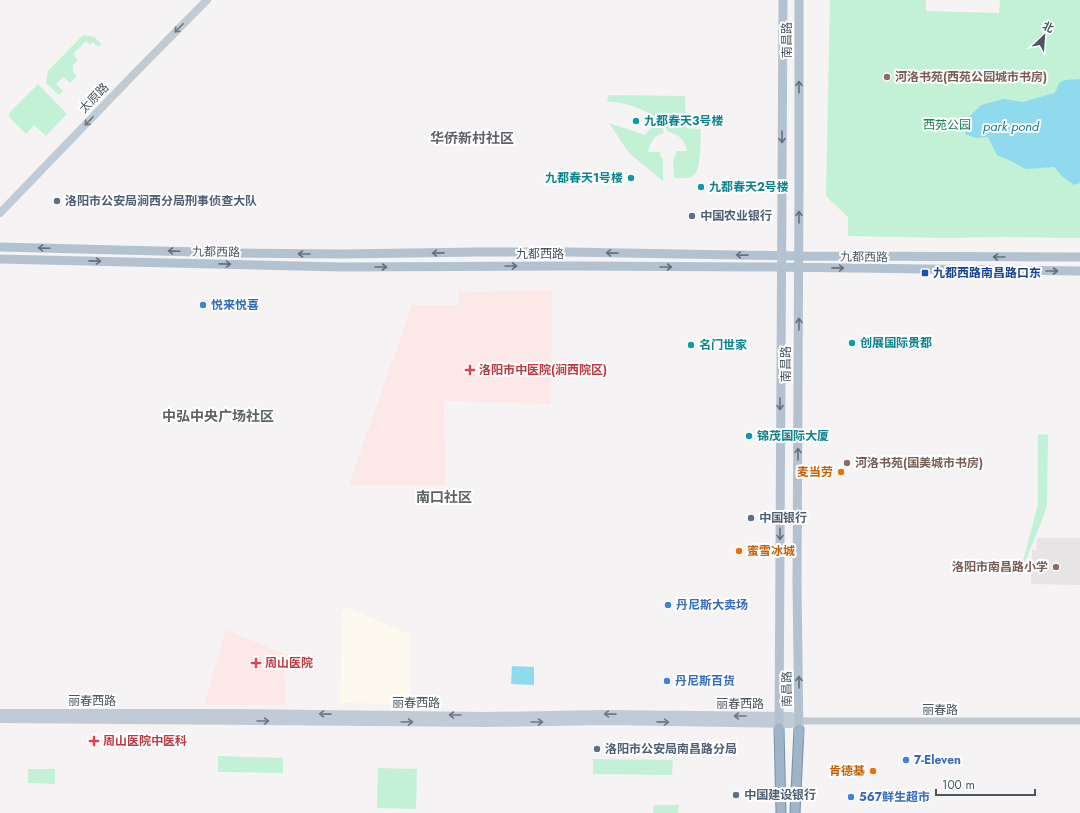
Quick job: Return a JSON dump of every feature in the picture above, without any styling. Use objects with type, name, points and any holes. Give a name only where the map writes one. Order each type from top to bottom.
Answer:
[{"type":"highway","name":"南昌路","points":[[779,722],[781,813]]},
{"type":"highway","name":"南昌路","points":[[795,813],[799,725]]},
{"type":"main road","name":"太原路","points":[[0,213],[130,77],[207,0]]},
{"type":"main road","name":"南昌路","points":[[777,813],[779,722],[782,0]]},
{"type":"main road","name":"南昌路","points":[[799,0],[797,499],[799,813]]},
{"type":"main road","name":"九都西路","points":[[0,247],[343,254],[568,252],[781,256],[1080,257]]},
{"type":"main road","name":"九都西路","points":[[0,259],[342,267],[781,267],[1080,271]]},
{"type":"main road","points":[[780,498],[785,492],[790,491],[794,493],[797,499]]},
{"type":"main road","name":"丽春西路","points":[[0,713],[250,713],[473,716],[605,714],[779,722]]},
{"type":"main road","name":"丽春西路","points":[[0,719],[779,722],[791,716],[799,725]]},
{"type":"street","name":"丽春路","points":[[799,725],[1080,721]]},
{"type":"shaded area","name":"洛阳市中医院(涧西院区)","points":[[552,290],[551,404],[444,401],[445,486],[349,485],[412,305],[459,305],[459,291]]},
{"type":"shaded area","name":"洛阳市南昌路小学","points":[[1037,538],[1080,538],[1080,585],[1031,584],[1032,550],[1036,550]]},
{"type":"shaded area","points":[[346,607],[410,634],[410,704],[340,703],[342,613]]},
{"type":"shaded area","name":"周山医院","points":[[226,630],[297,659],[295,668],[284,668],[285,705],[204,705]]},
{"type":"green space","name":"西苑公园","points":[[830,0],[926,0],[926,11],[999,13],[1000,0],[1080,0],[1080,238],[848,236],[848,217],[826,196]]},
{"type":"green space","points":[[83,35],[94,37],[102,44],[98,47],[93,42],[90,45],[86,41],[73,54],[78,60],[73,65],[73,72],[77,76],[70,83],[63,77],[56,84],[63,91],[59,95],[46,83],[48,71]]},
{"type":"green space","points":[[38,84],[67,114],[46,136],[34,125],[26,134],[10,118],[9,115],[9,113]]},
{"type":"green space","points":[[609,95],[685,96],[686,128],[701,129],[699,161],[696,173],[691,177],[674,178],[673,160],[676,151],[687,151],[681,138],[668,132],[665,126],[653,115],[641,109],[627,104],[607,102]]},
{"type":"green space","points":[[656,120],[661,125],[664,133],[658,135],[653,140],[648,152],[660,152],[663,159],[663,181],[629,153],[609,123],[645,135]]},
{"type":"green space","points":[[1048,434],[1047,505],[1018,580],[1038,504],[1038,435]]},
{"type":"green space","points":[[218,756],[283,758],[283,773],[218,772]]},
{"type":"green space","points":[[593,759],[673,760],[672,775],[593,774]]},
{"type":"green space","points":[[378,768],[417,769],[416,809],[377,808]]},
{"type":"green space","points":[[28,769],[55,769],[55,784],[28,783]]},
{"type":"green space","points":[[654,805],[679,805],[678,813],[653,813]]},
{"type":"water","name":"park pond","points":[[1080,79],[1080,183],[1074,185],[1063,177],[1054,167],[1026,169],[997,155],[988,137],[976,138],[965,134],[967,119],[981,105],[1004,99],[1023,102],[1054,93],[1062,81]]},
{"type":"water","points":[[512,666],[534,667],[534,685],[511,684]]},
{"type":"place","name":"河洛书苑(西苑公园城市书房)","points":[[887,77]]},
{"type":"place","name":"九都春天3号楼","points":[[636,121]]},
{"type":"place","name":"九都春天1号楼","points":[[631,178]]},
{"type":"place","name":"九都春天2号楼","points":[[701,187]]},
{"type":"place","name":"洛阳市公安局涧西分局刑事侦查大队","points":[[57,201]]},
{"type":"place","name":"中国农业银行","points":[[692,216]]},
{"type":"place","name":"九都西路南昌路口东","points":[[925,273]]},
{"type":"place","name":"悦来悦喜","points":[[203,305]]},
{"type":"place","name":"创展国际贵都","points":[[852,343]]},
{"type":"place","name":"名门世家","points":[[691,345]]},
{"type":"place","name":"洛阳市中医院(涧西院区)","points":[[470,370]]},
{"type":"place","name":"锦茂国际大厦","points":[[749,436]]},
{"type":"place","name":"河洛书苑(国美城市书房)","points":[[847,463]]},
{"type":"place","name":"麦当劳","points":[[841,472]]},
{"type":"place","name":"中国银行","points":[[751,518]]},
{"type":"place","name":"蜜雪冰城","points":[[739,551]]},
{"type":"place","name":"洛阳市南昌路小学","points":[[1056,567]]},
{"type":"place","name":"丹尼斯大卖场","points":[[668,605]]},
{"type":"place","name":"周山医院","points":[[256,663]]},
{"type":"place","name":"丹尼斯百货","points":[[667,681]]},
{"type":"place","name":"周山医院中医科","points":[[94,741]]},
{"type":"place","name":"洛阳市公安局南昌路分局","points":[[597,749]]},
{"type":"place","name":"7-Eleven","points":[[906,760]]},
{"type":"place","name":"肯德基","points":[[873,771]]},
{"type":"place","name":"中国建设银行","points":[[736,795]]},
{"type":"place","name":"567鲜生超市","points":[[851,797]]},
{"type":"district","name":"华侨新村社区","points":[[472,138]]},
{"type":"district","name":"中弘中央广场社区","points":[[218,416]]},
{"type":"district","name":"南口社区","points":[[444,497]]}]
